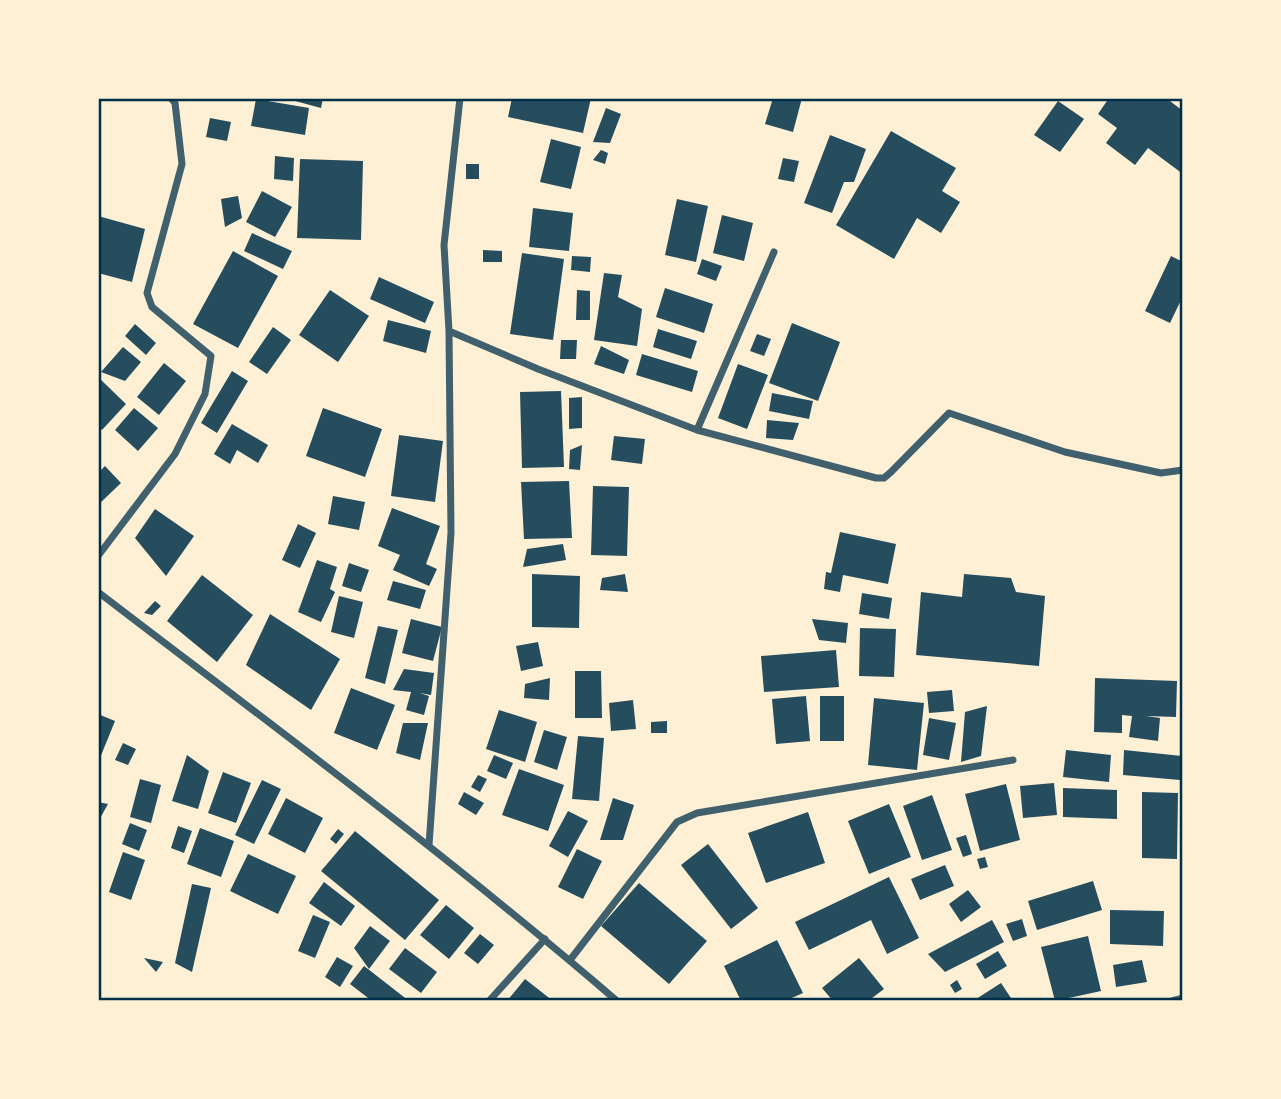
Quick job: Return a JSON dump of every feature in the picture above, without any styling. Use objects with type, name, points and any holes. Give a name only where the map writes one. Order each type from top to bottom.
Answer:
[{"type":"street","points":[[98,556],[176,454],[205,394],[209,369],[211,356],[152,307],[147,293],[182,163],[175,103],[171,98]]},
{"type":"street","points":[[429,845],[451,533],[449,331],[444,245],[460,98]]},
{"type":"street","points":[[697,430],[774,252]]},
{"type":"street","points":[[449,331],[538,369],[697,430],[851,472],[884,478],[949,413],[1065,452],[1161,473],[1183,470]]},
{"type":"street","points":[[98,592],[429,845],[617,1001]]},
{"type":"street","points":[[570,960],[677,822],[697,813],[1013,760]]},
{"type":"street","points":[[489,1001],[545,939]]},
{"type":"street","points":[[1172,1001],[1183,998]]},
{"type":"building","points":[[284,98],[323,98],[321,108]]},
{"type":"building","points":[[512,98],[591,98],[583,133],[508,117]]},
{"type":"building","points":[[773,98],[802,98],[793,132],[765,124]]},
{"type":"building","points":[[1109,98],[1166,98],[1183,111],[1183,174],[1148,148],[1135,165],[1106,143],[1117,128],[1098,114]]},
{"type":"building","points":[[256,99],[309,108],[305,135],[251,126]]},
{"type":"building","points":[[1058,101],[1084,119],[1060,152],[1034,135]]},
{"type":"building","points":[[606,108],[621,114],[610,143],[593,142]]},
{"type":"building","points":[[210,118],[231,122],[227,141],[206,137]]},
{"type":"building","points":[[891,131],[956,168],[942,191],[960,202],[941,233],[917,218],[894,259],[836,225]]},
{"type":"building","points":[[830,135],[866,149],[854,182],[844,182],[832,213],[804,203]]},
{"type":"building","points":[[551,139],[581,147],[571,189],[540,182]]},
{"type":"building","points":[[601,150],[608,153],[605,164],[593,160]]},
{"type":"building","points":[[275,156],[294,158],[293,181],[274,179]]},
{"type":"building","points":[[783,158],[799,161],[794,182],[778,179]]},
{"type":"building","points":[[300,159],[363,161],[361,240],[297,238]]},
{"type":"building","points":[[466,164],[479,164],[479,179],[466,179]]},
{"type":"building","points":[[262,191],[292,207],[275,237],[246,222]]},
{"type":"building","points":[[238,196],[242,218],[225,227],[221,199]]},
{"type":"building","points":[[677,199],[708,206],[696,262],[665,255]]},
{"type":"building","points":[[533,208],[573,213],[569,251],[529,247]]},
{"type":"building","points":[[722,215],[753,223],[744,261],[713,253]]},
{"type":"building","points":[[98,216],[145,229],[132,282],[98,273]]},
{"type":"building","points":[[252,233],[292,251],[283,269],[244,251]]},
{"type":"building","points":[[483,250],[502,251],[502,262],[483,262]]},
{"type":"building","points":[[233,251],[278,276],[238,348],[193,324]]},
{"type":"building","points":[[522,253],[564,259],[553,340],[510,334]]},
{"type":"building","points":[[572,256],[591,257],[590,272],[571,270]]},
{"type":"building","points":[[1171,256],[1183,262],[1183,296],[1170,323],[1145,311]]},
{"type":"building","points":[[702,259],[722,266],[716,281],[697,274]]},
{"type":"building","points":[[604,273],[622,275],[618,297],[642,309],[637,346],[594,340]]},
{"type":"building","points":[[379,277],[434,302],[425,323],[370,299]]},
{"type":"building","points":[[665,288],[713,304],[704,333],[656,317]]},
{"type":"building","points":[[330,290],[369,316],[338,362],[299,335]]},
{"type":"building","points":[[577,290],[590,291],[590,320],[576,320]]},
{"type":"building","points":[[388,320],[431,331],[426,353],[383,341]]},
{"type":"building","points":[[792,323],[840,342],[818,401],[769,383]]},
{"type":"building","points":[[135,324],[156,343],[146,355],[125,336]]},
{"type":"building","points":[[273,327],[291,340],[267,374],[249,362]]},
{"type":"building","points":[[658,329],[697,341],[691,359],[653,347]]},
{"type":"building","points":[[757,334],[771,339],[764,356],[750,351]]},
{"type":"building","points":[[561,340],[577,340],[576,359],[560,359]]},
{"type":"building","points":[[601,346],[629,360],[624,374],[594,364]]},
{"type":"building","points":[[123,347],[141,362],[125,381],[101,372]]},
{"type":"building","points":[[642,354],[698,371],[692,392],[636,375]]},
{"type":"building","points":[[164,363],[186,381],[159,415],[137,397]]},
{"type":"building","points":[[738,364],[768,375],[747,429],[718,418]]},
{"type":"building","points":[[232,371],[248,381],[217,433],[201,423]]},
{"type":"building","points":[[98,377],[126,404],[102,430],[98,426]]},
{"type":"building","points":[[561,391],[564,467],[522,468],[520,392]]},
{"type":"building","points":[[772,393],[813,401],[809,419],[769,411]]},
{"type":"building","points":[[582,397],[582,428],[569,429],[569,398]]},
{"type":"building","points":[[134,408],[158,428],[138,451],[115,430]]},
{"type":"building","points":[[323,408],[382,429],[365,477],[306,456]]},
{"type":"building","points":[[767,420],[799,423],[793,440],[766,438]]},
{"type":"building","points":[[232,424],[268,445],[258,463],[237,450],[230,464],[214,454]]},
{"type":"building","points":[[399,435],[443,441],[435,502],[391,496]]},
{"type":"building","points":[[614,436],[645,439],[642,464],[611,460]]},
{"type":"building","points":[[582,445],[580,470],[569,469],[570,450]]},
{"type":"building","points":[[105,466],[121,483],[98,505],[98,473]]},
{"type":"building","points":[[569,481],[572,538],[524,539],[521,482]]},
{"type":"building","points":[[593,486],[629,487],[627,556],[591,555]]},
{"type":"building","points":[[333,496],[365,502],[359,530],[328,524]]},
{"type":"building","points":[[392,508],[440,526],[426,564],[437,569],[429,586],[393,570],[400,555],[378,546]]},
{"type":"building","points":[[155,509],[194,536],[166,576],[135,538]]},
{"type":"building","points":[[298,524],[316,533],[300,568],[282,560]]},
{"type":"building","points":[[840,532],[896,544],[888,584],[843,575],[840,592],[824,589],[826,572],[831,573]]},
{"type":"building","points":[[563,544],[566,560],[523,567],[527,549]]},
{"type":"building","points":[[317,560],[337,567],[330,589],[335,592],[321,622],[298,612]]},
{"type":"building","points":[[349,563],[369,570],[361,592],[342,586]]},
{"type":"building","points":[[532,574],[580,576],[579,628],[532,627]]},
{"type":"building","points":[[625,574],[628,592],[600,590],[602,578]]},
{"type":"building","points":[[964,574],[1011,578],[1016,592],[1045,596],[1039,666],[916,655],[921,592],[962,597]]},
{"type":"building","points":[[202,575],[253,615],[217,662],[167,621]]},
{"type":"building","points":[[393,581],[426,590],[420,609],[387,600]]},
{"type":"building","points":[[862,593],[892,598],[889,619],[859,614]]},
{"type":"building","points":[[339,596],[363,602],[354,638],[331,632]]},
{"type":"building","points":[[155,601],[161,606],[152,615],[144,613]]},
{"type":"building","points":[[270,614],[340,659],[311,710],[246,665]]},
{"type":"building","points":[[411,619],[442,627],[433,661],[402,653]]},
{"type":"building","points":[[812,619],[848,623],[846,643],[819,640]]},
{"type":"building","points":[[378,626],[398,630],[385,684],[365,678]]},
{"type":"building","points":[[860,628],[896,629],[894,677],[859,676]]},
{"type":"building","points":[[538,642],[543,666],[521,671],[516,646]]},
{"type":"building","points":[[836,650],[839,687],[764,692],[761,656]]},
{"type":"building","points":[[404,669],[434,673],[431,695],[420,693],[429,696],[424,715],[406,710],[411,692],[393,690]]},
{"type":"building","points":[[575,671],[601,671],[602,718],[575,718]]},
{"type":"building","points":[[550,678],[549,700],[524,698],[525,684]]},
{"type":"building","points":[[1095,678],[1177,681],[1176,717],[1146,716],[1160,718],[1158,741],[1129,737],[1132,716],[1122,715],[1122,733],[1094,732]]},
{"type":"building","points":[[351,688],[395,705],[377,750],[334,733]]},
{"type":"building","points":[[952,690],[954,711],[929,713],[927,692]]},
{"type":"building","points":[[806,696],[810,741],[776,744],[772,699]]},
{"type":"building","points":[[820,696],[844,696],[844,741],[820,741]]},
{"type":"building","points":[[874,698],[924,703],[917,770],[868,765]]},
{"type":"building","points":[[633,700],[636,729],[611,731],[609,703]]},
{"type":"building","points":[[987,706],[981,756],[961,762],[965,712]]},
{"type":"building","points":[[499,710],[537,722],[525,762],[486,749]]},
{"type":"building","points":[[98,714],[115,721],[100,758],[98,757]]},
{"type":"building","points":[[929,718],[956,723],[949,760],[923,755]]},
{"type":"building","points":[[667,721],[667,733],[651,733],[651,722]]},
{"type":"building","points":[[403,723],[428,723],[420,760],[396,753]]},
{"type":"building","points":[[544,730],[567,737],[557,770],[534,762]]},
{"type":"building","points":[[578,736],[604,738],[599,801],[572,799]]},
{"type":"building","points":[[123,743],[136,749],[128,765],[115,760]]},
{"type":"building","points":[[1066,750],[1111,755],[1109,782],[1063,777]]},
{"type":"building","points":[[1124,750],[1182,756],[1180,780],[1123,775]]},
{"type":"building","points":[[187,755],[209,771],[198,809],[172,801]]},
{"type":"building","points":[[494,755],[513,763],[506,779],[487,771]]},
{"type":"building","points":[[519,769],[564,785],[548,831],[502,815]]},
{"type":"building","points":[[223,772],[251,783],[236,823],[208,813]]},
{"type":"building","points":[[478,775],[487,779],[480,792],[471,787]]},
{"type":"building","points":[[140,779],[161,785],[151,823],[130,817]]},
{"type":"building","points":[[262,780],[281,789],[254,844],[235,835]]},
{"type":"building","points":[[1054,783],[1057,815],[1023,818],[1020,786]]},
{"type":"building","points":[[1006,784],[1020,840],[980,851],[965,794]]},
{"type":"building","points":[[1063,788],[1117,790],[1117,819],[1063,817]]},
{"type":"building","points":[[464,792],[484,803],[476,815],[458,804]]},
{"type":"building","points":[[1142,792],[1178,793],[1177,859],[1142,858]]},
{"type":"building","points":[[932,795],[952,850],[922,860],[903,806]]},
{"type":"building","points":[[286,798],[323,818],[305,853],[268,834]]},
{"type":"building","points":[[613,798],[634,805],[623,840],[600,840]]},
{"type":"building","points":[[98,802],[108,804],[98,822]]},
{"type":"building","points":[[889,804],[911,857],[869,874],[848,821]]},
{"type":"building","points":[[568,811],[588,821],[568,857],[549,846]]},
{"type":"building","points":[[808,812],[825,863],[766,883],[748,833]]},
{"type":"building","points":[[130,823],[147,830],[139,851],[122,844]]},
{"type":"building","points":[[178,826],[192,831],[184,853],[171,848]]},
{"type":"building","points":[[200,828],[234,841],[221,877],[187,864]]},
{"type":"building","points":[[338,829],[344,834],[336,844],[330,839]]},
{"type":"building","points":[[355,831],[439,900],[405,940],[321,871]]},
{"type":"building","points":[[966,835],[972,854],[963,857],[956,838]]},
{"type":"building","points":[[708,844],[758,908],[731,929],[681,865]]},
{"type":"building","points":[[577,849],[602,861],[583,899],[558,887]]},
{"type":"building","points":[[123,852],[145,860],[131,900],[109,892]]},
{"type":"building","points":[[248,854],[296,876],[278,914],[230,891]]},
{"type":"building","points":[[985,857],[988,867],[980,869],[977,859]]},
{"type":"building","points":[[945,865],[954,886],[920,900],[911,879]]},
{"type":"building","points":[[889,877],[919,938],[887,954],[871,920],[809,950],[795,922]]},
{"type":"building","points":[[1093,881],[1102,910],[1037,930],[1028,901]]},
{"type":"building","points":[[324,882],[355,906],[341,926],[309,903]]},
{"type":"building","points":[[639,883],[707,941],[669,984],[601,926]]},
{"type":"building","points":[[192,884],[211,888],[192,972],[175,963]]},
{"type":"building","points":[[968,890],[981,907],[961,922],[949,904]]},
{"type":"building","points":[[446,905],[474,928],[449,959],[420,935]]},
{"type":"building","points":[[1110,910],[1164,911],[1163,946],[1110,944]]},
{"type":"building","points":[[313,915],[330,922],[315,958],[298,951]]},
{"type":"building","points":[[1022,919],[1027,936],[1013,941],[1006,924]]},
{"type":"building","points":[[992,920],[1004,942],[945,972],[928,954]]},
{"type":"building","points":[[370,926],[390,941],[369,969],[354,948]]},
{"type":"building","points":[[480,934],[494,945],[478,964],[464,953]]},
{"type":"building","points":[[1088,936],[1101,991],[1055,1001],[1041,947]]},
{"type":"building","points":[[777,940],[803,993],[785,1001],[741,1001],[724,966]]},
{"type":"building","points":[[405,948],[437,972],[421,993],[389,969]]},
{"type":"building","points":[[998,951],[1007,966],[985,979],[976,964]]},
{"type":"building","points":[[337,957],[353,966],[340,987],[325,977]]},
{"type":"building","points":[[144,958],[163,962],[156,972]]},
{"type":"building","points":[[859,958],[884,989],[868,1001],[833,1001],[822,988]]},
{"type":"building","points":[[1142,960],[1147,982],[1116,987],[1113,965]]},
{"type":"building","points":[[364,966],[409,1001],[372,1001],[350,984]]},
{"type":"building","points":[[525,979],[553,1001],[507,1001]]},
{"type":"building","points":[[957,980],[962,989],[955,993],[950,985]]},
{"type":"building","points":[[1001,983],[1013,1001],[973,1001]]}]
